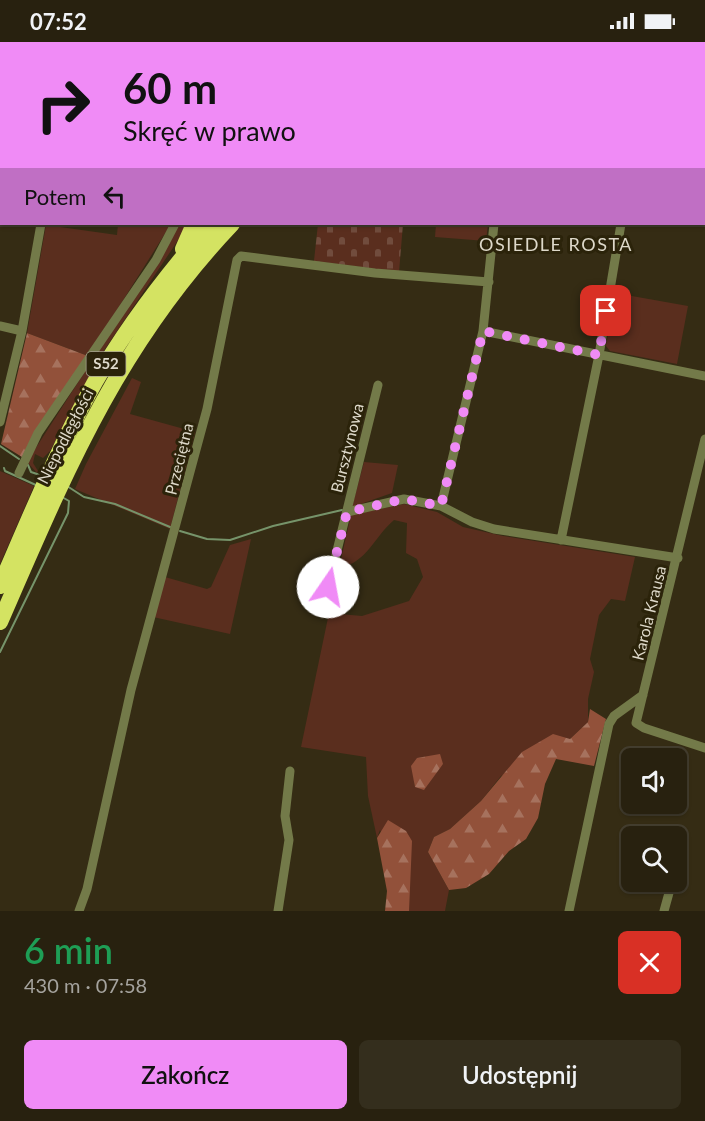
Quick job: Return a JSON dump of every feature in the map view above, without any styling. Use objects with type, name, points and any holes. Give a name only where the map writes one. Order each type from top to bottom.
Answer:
[{"type":"highway","points":[[177,264],[194,225]]},
{"type":"highway","name":"S52","points":[[177,264],[211,225]]},
{"type":"highway","name":"Niepodległości","points":[[56,476],[135,346],[164,303],[231,225]]},
{"type":"highway","name":"Niepodległości","points":[[0,586],[47,495],[106,365],[134,321],[177,264]]},
{"type":"highway","name":"Niepodległości","points":[[0,622],[47,495]]},
{"type":"street","points":[[0,422],[22,331],[41,225]]},
{"type":"street","points":[[19,473],[38,433],[156,260],[174,225]]},
{"type":"street","points":[[441,506],[483,331],[494,225]]},
{"type":"street","points":[[561,540],[599,355],[621,225]]},
{"type":"street","name":"Przeciętna","points":[[79,911],[87,889],[131,690],[207,409],[237,260],[241,256],[375,273],[489,282]]},
{"type":"street","points":[[0,326],[22,331]]},
{"type":"street","points":[[483,331],[705,376]]},
{"type":"street","name":"Bursztynowa","points":[[328,587],[378,385]]},
{"type":"street","name":"Karola Krausa","points":[[636,723],[678,558],[705,439]]},
{"type":"street","points":[[347,512],[404,499],[441,506],[451,513],[494,529],[678,558]]},
{"type":"street","points":[[569,911],[606,733],[614,716],[643,695]]},
{"type":"street","points":[[614,716],[705,748]]},
{"type":"street","points":[[279,911],[289,840],[285,816],[290,771]]},
{"type":"street","points":[[664,911],[669,892]]},
{"type":"green space","points":[[46,225],[117,235],[118,225],[170,225],[88,356],[27,333]]},
{"type":"green space","points":[[179,225],[188,225],[105,349],[50,451],[43,458],[35,454],[33,463],[37,473],[28,463]]},
{"type":"green space","points":[[318,225],[403,225],[399,272],[314,261]]},
{"type":"green space","points":[[436,225],[488,225],[486,241],[435,237]]},
{"type":"green space","points":[[615,293],[688,306],[677,364],[610,351],[606,346]]},
{"type":"green space","points":[[27,333],[88,356],[37,429],[22,457],[1,444]]},
{"type":"green space","points":[[132,378],[141,382],[130,414],[195,432],[170,529],[75,489]]},
{"type":"green space","points":[[364,462],[398,465],[392,493],[352,507]]},
{"type":"green space","points":[[0,471],[34,486],[0,564]]},
{"type":"green space","points":[[404,504],[437,512],[463,527],[503,536],[635,557],[625,601],[611,599],[599,615],[590,659],[594,672],[588,699],[588,722],[570,739],[501,776],[481,801],[450,829],[434,837],[428,852],[449,890],[445,911],[409,911],[380,830],[377,838],[368,796],[366,757],[301,747],[329,613],[362,616],[409,601],[423,577],[417,559],[406,553],[407,523],[394,520],[364,555],[349,565],[339,568],[351,515]],"holes":[[[443,764],[415,787],[413,771]]]},
{"type":"green space","points":[[251,539],[230,634],[153,617],[165,577],[207,589],[211,587],[230,545]]},
{"type":"green space","points":[[590,709],[606,719],[594,766],[556,759],[545,784],[538,818],[526,839],[509,851],[489,874],[466,888],[449,890],[428,852],[434,837],[450,829],[481,801],[522,752],[553,734],[570,739],[588,722]]},
{"type":"green space","points":[[440,754],[443,764],[424,790],[415,787],[411,766],[417,758]]},
{"type":"green space","points":[[388,820],[406,831],[412,841],[409,911],[385,911],[387,891],[377,838]]},
{"type":"waterway","points":[[0,446],[19,459]]},
{"type":"waterway","points":[[28,465],[31,472],[40,475]]},
{"type":"waterway","points":[[4,468],[5,471],[38,486]]},
{"type":"waterway","points":[[67,486],[84,497],[115,504],[170,527]]},
{"type":"waterway","points":[[0,652],[68,513],[69,501],[62,497]]},
{"type":"waterway","points":[[180,531],[207,539],[230,540],[273,526],[342,510]]},
{"type":"district","name":"OSIEDLE ROSTA","points":[[556,245]]},
{"type":"route","points":[[328,587],[347,512],[404,499],[441,506],[483,331],[599,355],[606,311]]}]
